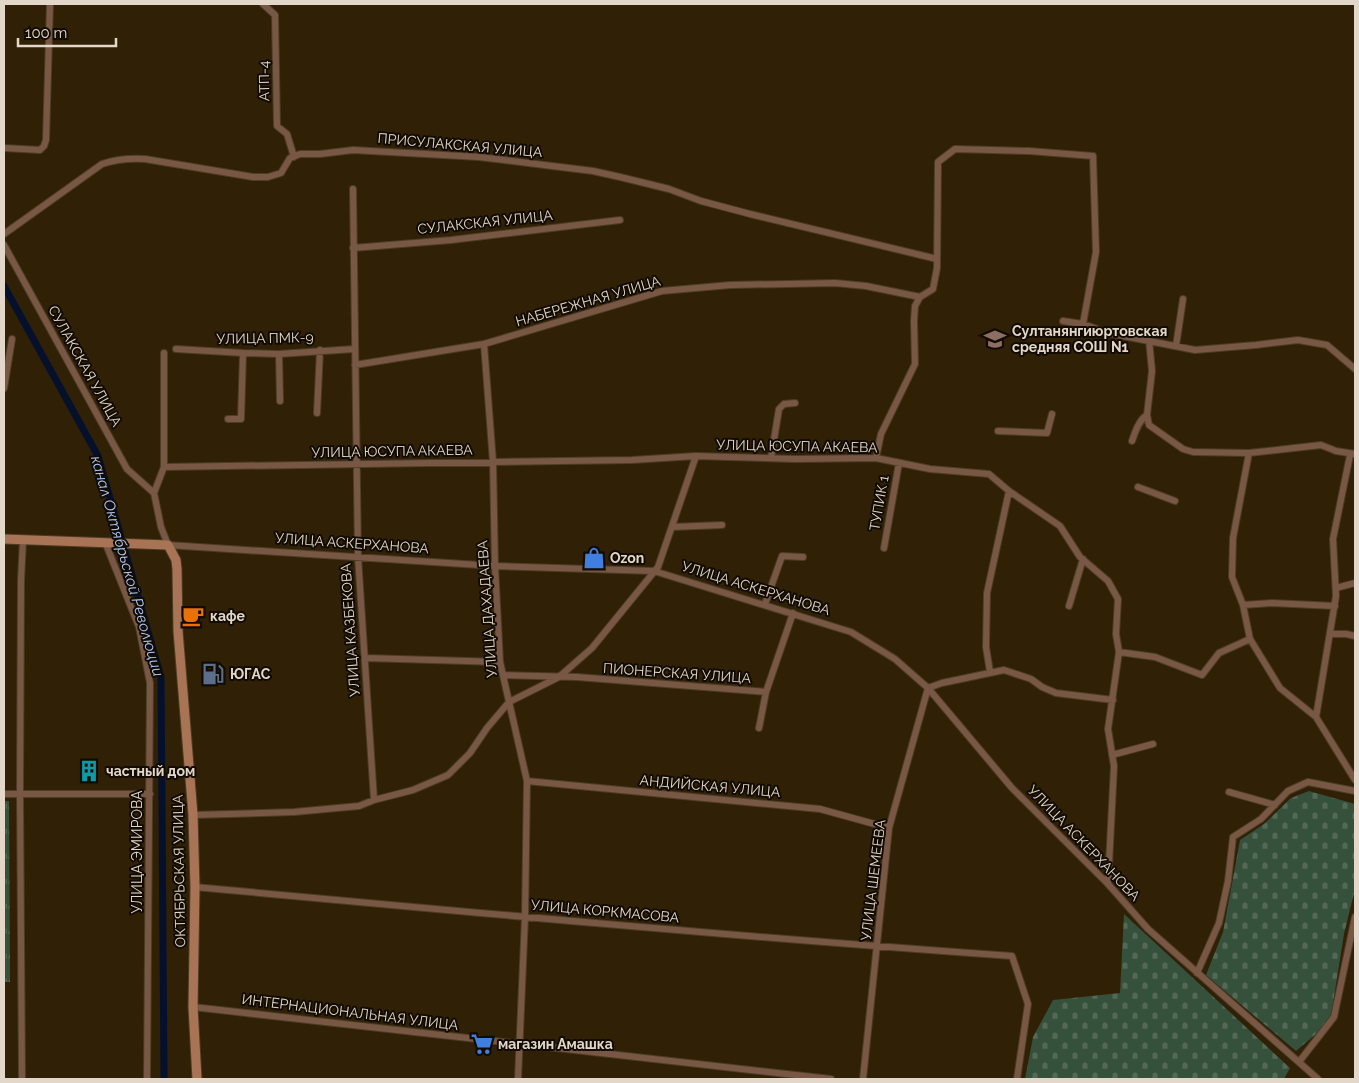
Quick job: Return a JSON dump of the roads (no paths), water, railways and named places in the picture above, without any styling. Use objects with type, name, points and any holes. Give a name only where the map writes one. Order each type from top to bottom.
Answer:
[{"type":"street","points":[[4,148],[40,150],[46,140],[50,4]]},
{"type":"street","name":"АТП-4","points":[[263,4],[275,15],[277,126],[287,134],[294,157]]},
{"type":"street","points":[[876,458],[881,434],[915,364],[915,306],[920,297],[933,289],[937,259],[938,162],[955,149],[1029,151],[1093,156],[1096,252],[1083,324]]},
{"type":"street","name":"ПРИСУЛАКСКАЯ УЛИЦА","points":[[294,157],[300,154],[320,154],[353,150],[407,152],[479,157],[593,171],[669,189],[701,201],[750,214],[937,259]]},
{"type":"street","points":[[4,234],[102,164],[114,160],[127,158],[145,159],[268,178],[281,173],[287,166],[290,158],[294,157]]},
{"type":"street","name":"УЛИЦА КАЗБЕКОВА","points":[[352,189],[358,558],[374,800]]},
{"type":"street","name":"СУЛАКСКАЯ УЛИЦА","points":[[353,248],[451,240],[620,220]]},
{"type":"street","name":"СУЛАКСКАЯ УЛИЦА","points":[[4,245],[127,469],[154,493]]},
{"type":"street","name":"НАБЕРЕЖНАЯ УЛИЦА","points":[[355,365],[484,344],[662,291],[730,285],[835,283],[866,286],[920,297]]},
{"type":"street","points":[[1176,346],[1183,299]]},
{"type":"street","points":[[1063,321],[1083,324],[1108,333],[1195,350],[1298,340],[1327,345],[1355,369]]},
{"type":"street","points":[[4,388],[12,339]]},
{"type":"street","points":[[1149,340],[1152,371],[1147,415],[1149,425],[1182,450],[1193,452],[1249,453],[1321,446],[1353,454],[1333,539],[1336,588],[1335,606],[1316,717]]},
{"type":"street","name":"УЛИЦА ДАХАДАЕВА","points":[[484,344],[493,462],[495,566],[500,662],[527,781],[526,917],[518,1079]]},
{"type":"street","name":"УЛИЦА ПМК-9","points":[[176,349],[279,354],[354,349]]},
{"type":"street","points":[[317,413],[320,350]]},
{"type":"street","points":[[164,352],[164,467],[154,493],[163,535],[168,545]]},
{"type":"street","points":[[228,419],[241,419],[243,353]]},
{"type":"street","points":[[279,354],[280,401]]},
{"type":"street","points":[[771,458],[779,409],[784,404],[795,403]]},
{"type":"street","points":[[998,430],[1047,434],[1052,414]]},
{"type":"street","points":[[1132,441],[1135,431],[1147,415]]},
{"type":"street","points":[[1249,453],[1233,538],[1232,577],[1243,605],[1250,639],[1280,688],[1316,717],[1355,780]]},
{"type":"street","points":[[193,815],[338,809],[360,806],[374,800],[413,790],[448,775],[470,753],[486,728],[509,702],[559,677],[592,648],[658,567],[696,456]]},
{"type":"street","name":"УЛИЦА ЮСУПА АКАЕВА","points":[[164,467],[632,460],[696,456],[876,458],[930,469],[989,474],[1009,492],[1060,526],[1083,559],[1108,581],[1118,599],[1116,634],[1118,652],[1108,729],[1114,766],[1108,884]]},
{"type":"street","name":"ТУПИК 1","points":[[884,548],[899,463]]},
{"type":"street","points":[[1138,487],[1175,501]]},
{"type":"street","points":[[990,672],[986,647],[987,593],[1009,492]]},
{"type":"street","points":[[672,527],[722,525]]},
{"type":"street","name":"УЛИЦА АСКЕРХАНОВА","points":[[4,539],[168,545],[495,566],[654,571],[851,632],[895,659],[928,688],[1012,788],[1108,884],[1148,929],[1318,1079]]},
{"type":"street","points":[[22,1079],[20,794],[21,580],[23,540]]},
{"type":"street","name":"УЛИЦА ЭМИРОВА","points":[[109,542],[139,626],[150,683],[147,1079]]},
{"type":"street","name":"ОКТЯБРЬСКАЯ УЛИЦА","points":[[168,545],[176,560],[177,569],[178,631],[193,815],[195,887],[193,1006],[197,1079]]},
{"type":"street","points":[[765,604],[782,556],[803,558]]},
{"type":"street","points":[[1069,606],[1083,559]]},
{"type":"street","points":[[1336,588],[1355,583]]},
{"type":"street","points":[[1243,605],[1272,603],[1335,606]]},
{"type":"street","name":"ПИОНЕРСКАЯ УЛИЦА","points":[[503,675],[559,677],[766,692],[793,613]]},
{"type":"street","points":[[1330,634],[1355,636]]},
{"type":"street","points":[[1118,652],[1155,657],[1202,675],[1219,653],[1250,639]]},
{"type":"street","points":[[364,658],[500,662]]},
{"type":"street","points":[[928,688],[942,683],[1004,670],[1014,672],[1056,693],[1113,700]]},
{"type":"street","name":"УЛИЦА ШЕМЕЕВА","points":[[863,1079],[889,828],[928,688]]},
{"type":"street","points":[[760,728],[766,692]]},
{"type":"street","points":[[1112,755],[1153,744]]},
{"type":"street","name":"АНДИЙСКАЯ УЛИЦА","points":[[527,781],[820,809],[889,828]]},
{"type":"street","points":[[1197,973],[1219,923],[1228,881],[1233,837],[1261,819],[1288,791],[1308,782],[1355,791]]},
{"type":"street","points":[[1229,792],[1275,805]]},
{"type":"street","points":[[4,794],[150,794]]},
{"type":"street","name":"УЛИЦА КОРКМАСОВА","points":[[195,887],[878,947],[1012,956],[1028,1004],[1017,1079]]},
{"type":"street","points":[[1299,1062],[1334,1017],[1355,917]]},
{"type":"street","name":"ИНТЕРНАЦИОНАЛЬНАЯ УЛИЦА","points":[[193,1006],[831,1079]]},
{"type":"waterway","name":"канал Октябрьской Революции","points":[[4,286],[98,456],[161,677],[164,1079]]},
{"type":"place","name":"Султанянгиюртовская средняя СОШ N1","points":[[995,339]]},
{"type":"place","name":"Ozon","points":[[594,558]]},
{"type":"place","name":"кафе","points":[[193,616]]},
{"type":"place","name":"ЮГАС","points":[[213,674]]},
{"type":"place","name":"частный дом","points":[[89,771]]},
{"type":"place","name":"магазин Амашка","points":[[482,1044]]}]
